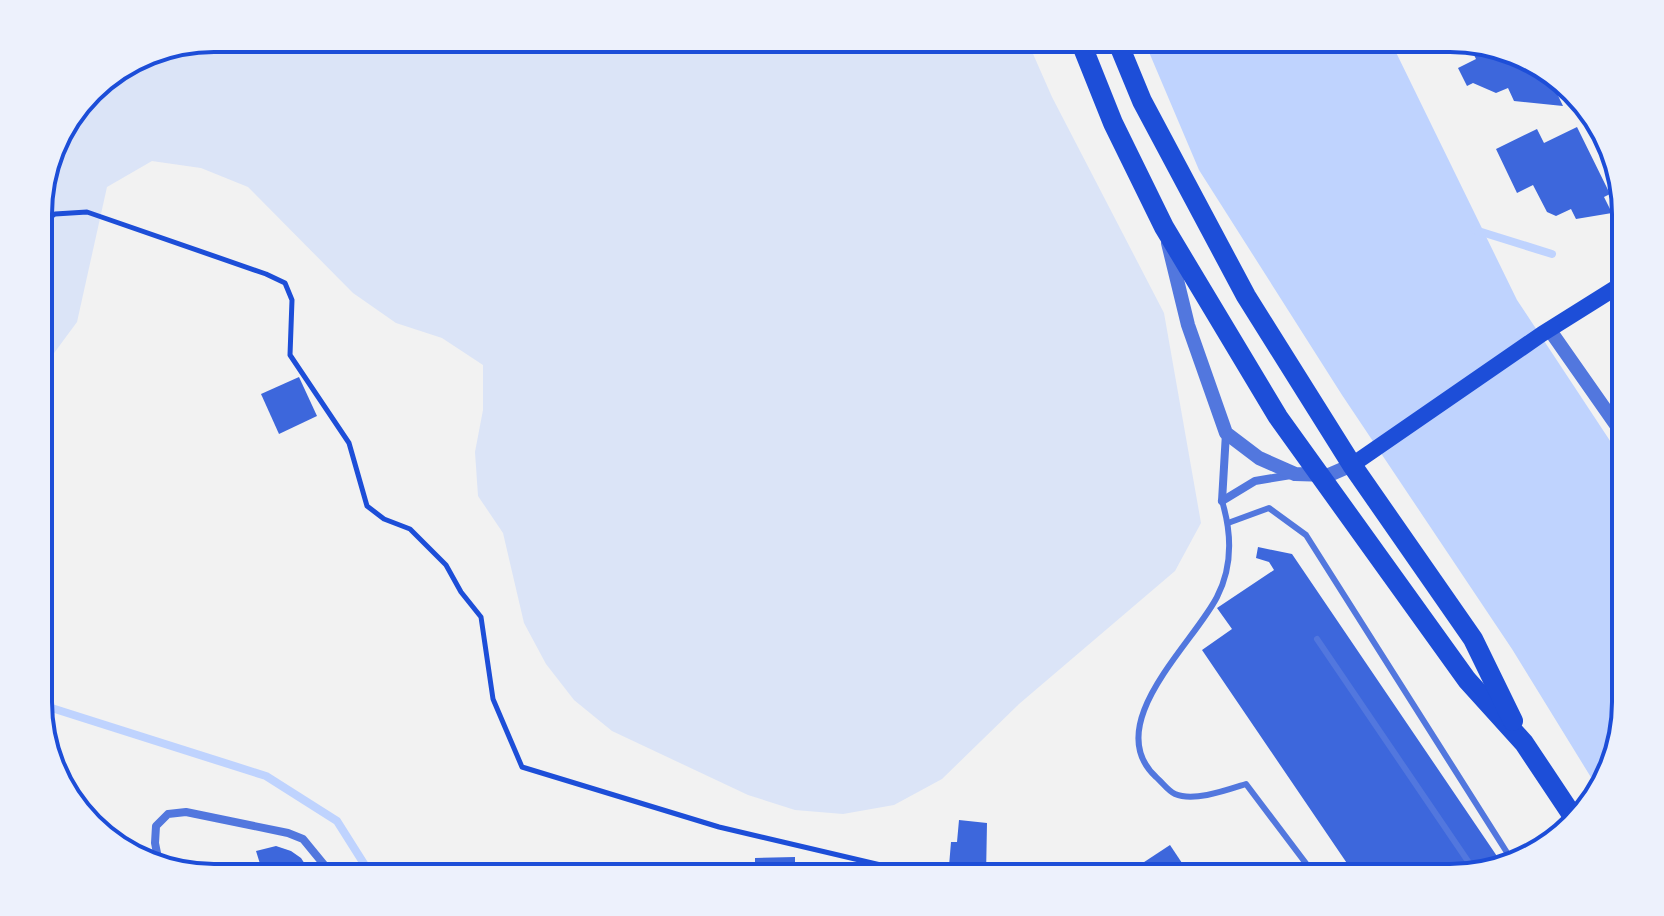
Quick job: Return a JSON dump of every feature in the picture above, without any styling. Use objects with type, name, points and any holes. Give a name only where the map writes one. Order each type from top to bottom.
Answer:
[{"type":"main road","points":[[1085,52],[1113,123],[1164,227],[1278,417],[1467,680],[1524,743]]},
{"type":"main road","points":[[1122,52],[1142,101],[1246,296],[1352,465],[1473,639],[1524,743],[1570,811]]},
{"type":"main road","points":[[1352,465],[1612,290]]},
{"type":"street","points":[[1164,227],[1188,325],[1226,433],[1222,501]]},
{"type":"street","points":[[1546,332],[1612,420]]},
{"type":"street","points":[[1226,433],[1259,458],[1295,474]]},
{"type":"street","points":[[1222,501],[1255,481],[1295,474],[1329,475],[1352,465]]},
{"type":"street","points":[[157,853],[156,826],[168,814],[186,812],[288,833],[303,839],[324,864]]},
{"type":"lane","points":[[1222,501],[1231,555],[1218,596],[1141,713],[1136,741],[1151,772],[1175,794],[1208,796],[1246,784],[1306,864]]},
{"type":"lane","points":[[1228,523],[1269,508],[1306,535],[1507,853]]},
{"type":"lane","points":[[1317,639],[1469,863]]},
{"type":"path","points":[[52,216],[87,212],[285,283],[292,300],[290,355],[349,443],[367,506],[384,519],[410,529],[446,565],[461,592],[481,617],[493,699],[522,767],[719,827],[876,864]]},
{"type":"shaded area","points":[[204,52],[1032,52],[1052,97],[1164,313],[1201,523],[1175,571],[1019,704],[942,779],[894,805],[843,814],[795,810],[748,795],[612,731],[574,700],[546,664],[524,623],[503,533],[478,496],[475,452],[483,410],[483,365],[442,338],[396,323],[353,293],[248,187],[201,168],[152,161],[107,187],[77,322],[52,356],[52,204],[64,152],[86,116],[107,92],[152,64],[183,55]]},
{"type":"water","points":[[1149,52],[1396,52],[1517,300],[1612,444],[1611,723],[1600,764],[1592,779],[1512,649],[1342,395],[1199,170]]},
{"type":"building","points":[[1473,54],[1512,64],[1540,79],[1556,91],[1563,106],[1514,101],[1508,88],[1496,93],[1473,83],[1467,86],[1458,68],[1476,59]]},
{"type":"building","points":[[1577,127],[1610,194],[1604,197],[1612,213],[1576,219],[1571,209],[1556,216],[1547,212],[1533,185],[1517,193],[1496,149],[1537,129],[1544,143]]},
{"type":"building","points":[[299,377],[317,416],[279,434],[261,394]]},
{"type":"building","points":[[1258,547],[1292,554],[1497,856],[1460,864],[1347,864],[1202,650],[1232,629],[1217,608],[1274,570],[1269,562],[1256,558]]},
{"type":"building","points":[[959,820],[987,823],[986,864],[949,864],[951,842],[957,842]]},
{"type":"building","points":[[1170,845],[1183,864],[1141,864]]},
{"type":"building","points":[[276,846],[291,851],[305,864],[260,864],[256,851]]},
{"type":"building","points":[[795,857],[795,864],[755,864],[755,858]]},
{"type":"waterway","points":[[1475,230],[1552,254]]},
{"type":"waterway","points":[[52,708],[266,776],[337,821],[364,864]]}]
